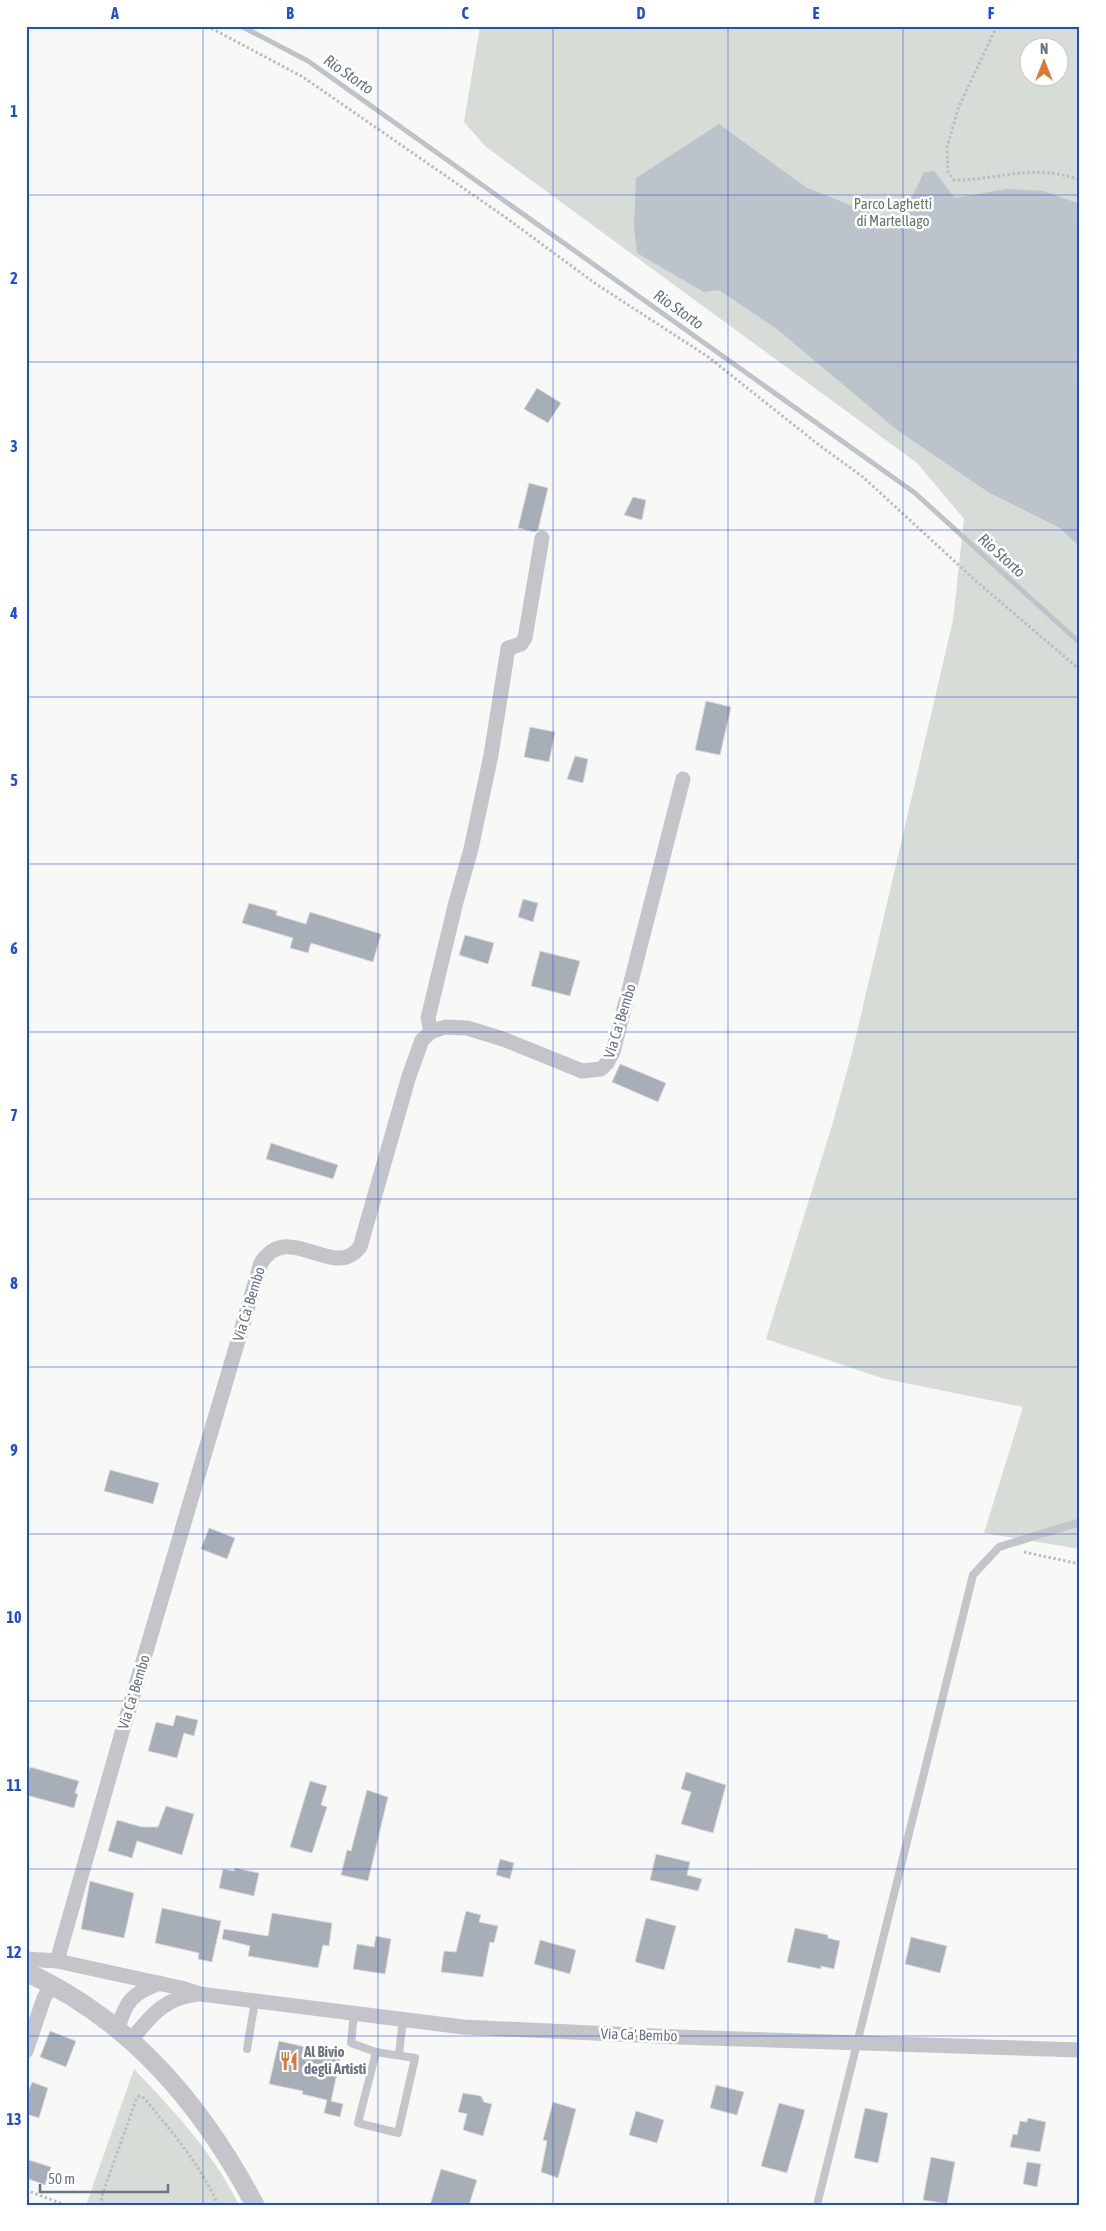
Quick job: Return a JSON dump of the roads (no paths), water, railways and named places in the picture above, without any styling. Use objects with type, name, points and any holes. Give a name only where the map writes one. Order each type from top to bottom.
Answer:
[{"type":"street","points":[[430,1032],[428,1018],[471,849],[491,755],[508,648],[521,644],[525,638],[542,538]]},
{"type":"street","name":"Via Ca' Bembo","points":[[57,1961],[126,1719],[261,1263],[267,1254],[274,1249],[284,1246],[339,1258],[349,1257],[360,1246],[409,1076],[422,1040],[430,1032],[445,1027],[467,1028],[503,1039],[582,1071],[592,1072],[601,1069],[607,1063],[613,1052],[638,959],[683,779]]},
{"type":"street","name":"Via Ca' Bembo","points":[[26,1959],[57,1961],[160,1983],[200,1994],[463,2027],[1080,2050]]},
{"type":"street","points":[[26,1972],[85,2003],[124,2034],[198,2111],[244,2183],[255,2205]]},
{"type":"street","points":[[124,2034],[126,2004],[142,1990],[160,1983]]},
{"type":"street","points":[[26,2051],[44,1998],[52,1984]]},
{"type":"street","name":"Via Ca' Bembo","points":[[124,2034],[150,2017],[167,2002],[183,1996],[200,1994]]},
{"type":"lane","points":[[816,2205],[973,1575],[999,1547],[1080,1522]]},
{"type":"lane","points":[[247,2048],[255,2001]]},
{"type":"lane","points":[[354,2013],[350,2044],[376,2052],[416,2058],[398,2133],[358,2123],[376,2052]]},
{"type":"lane","points":[[399,2055],[402,2019]]},
{"type":"waterway","name":"Rio Storto","points":[[241,26],[308,61],[915,493],[1080,643]]},
{"type":"place","name":"Al Bivio degli Artisti","points":[[289,2061]]},
{"type":"park label","name":"Parco Laghetti di Martellago","points":[[893,212]]}]
